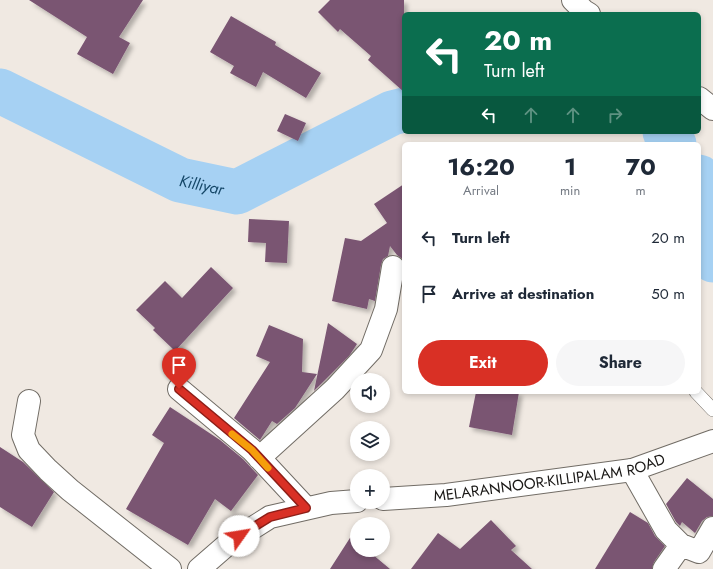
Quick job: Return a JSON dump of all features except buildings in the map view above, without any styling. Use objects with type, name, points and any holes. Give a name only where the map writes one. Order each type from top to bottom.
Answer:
[{"type":"street","points":[[573,0],[586,12]]},
{"type":"street","points":[[701,100],[713,109]]},
{"type":"street","points":[[259,458],[334,389],[371,350],[386,309],[393,268]]},
{"type":"street","points":[[179,389],[252,450],[306,508]]},
{"type":"street","points":[[29,401],[23,435],[29,450],[70,490],[170,569]]},
{"type":"street","name":"MELARANNOOR-KILLIPALAM ROAD","points":[[390,499],[446,495],[632,470],[713,441]]},
{"type":"street","points":[[632,470],[666,530],[681,545],[699,552],[713,528]]},
{"type":"street","points":[[198,569],[229,543],[270,517],[331,503],[350,502]]},
{"type":"street","points":[[664,569],[681,545]]},
{"type":"lane","points":[[698,394],[713,410]]},
{"type":"waterway","name":"Killiyar","points":[[0,91],[180,180],[237,192],[392,113],[402,110]]},
{"type":"waterway","name":"Killiyar","points":[[666,134],[672,142]]},
{"type":"waterway","name":"Killiyar","points":[[701,180],[703,182],[713,260]]},
{"type":"slow traffic","points":[[232,434],[252,450],[268,468]]},
{"type":"route","points":[[179,389],[252,450],[306,508],[270,517],[239,536]]}]
